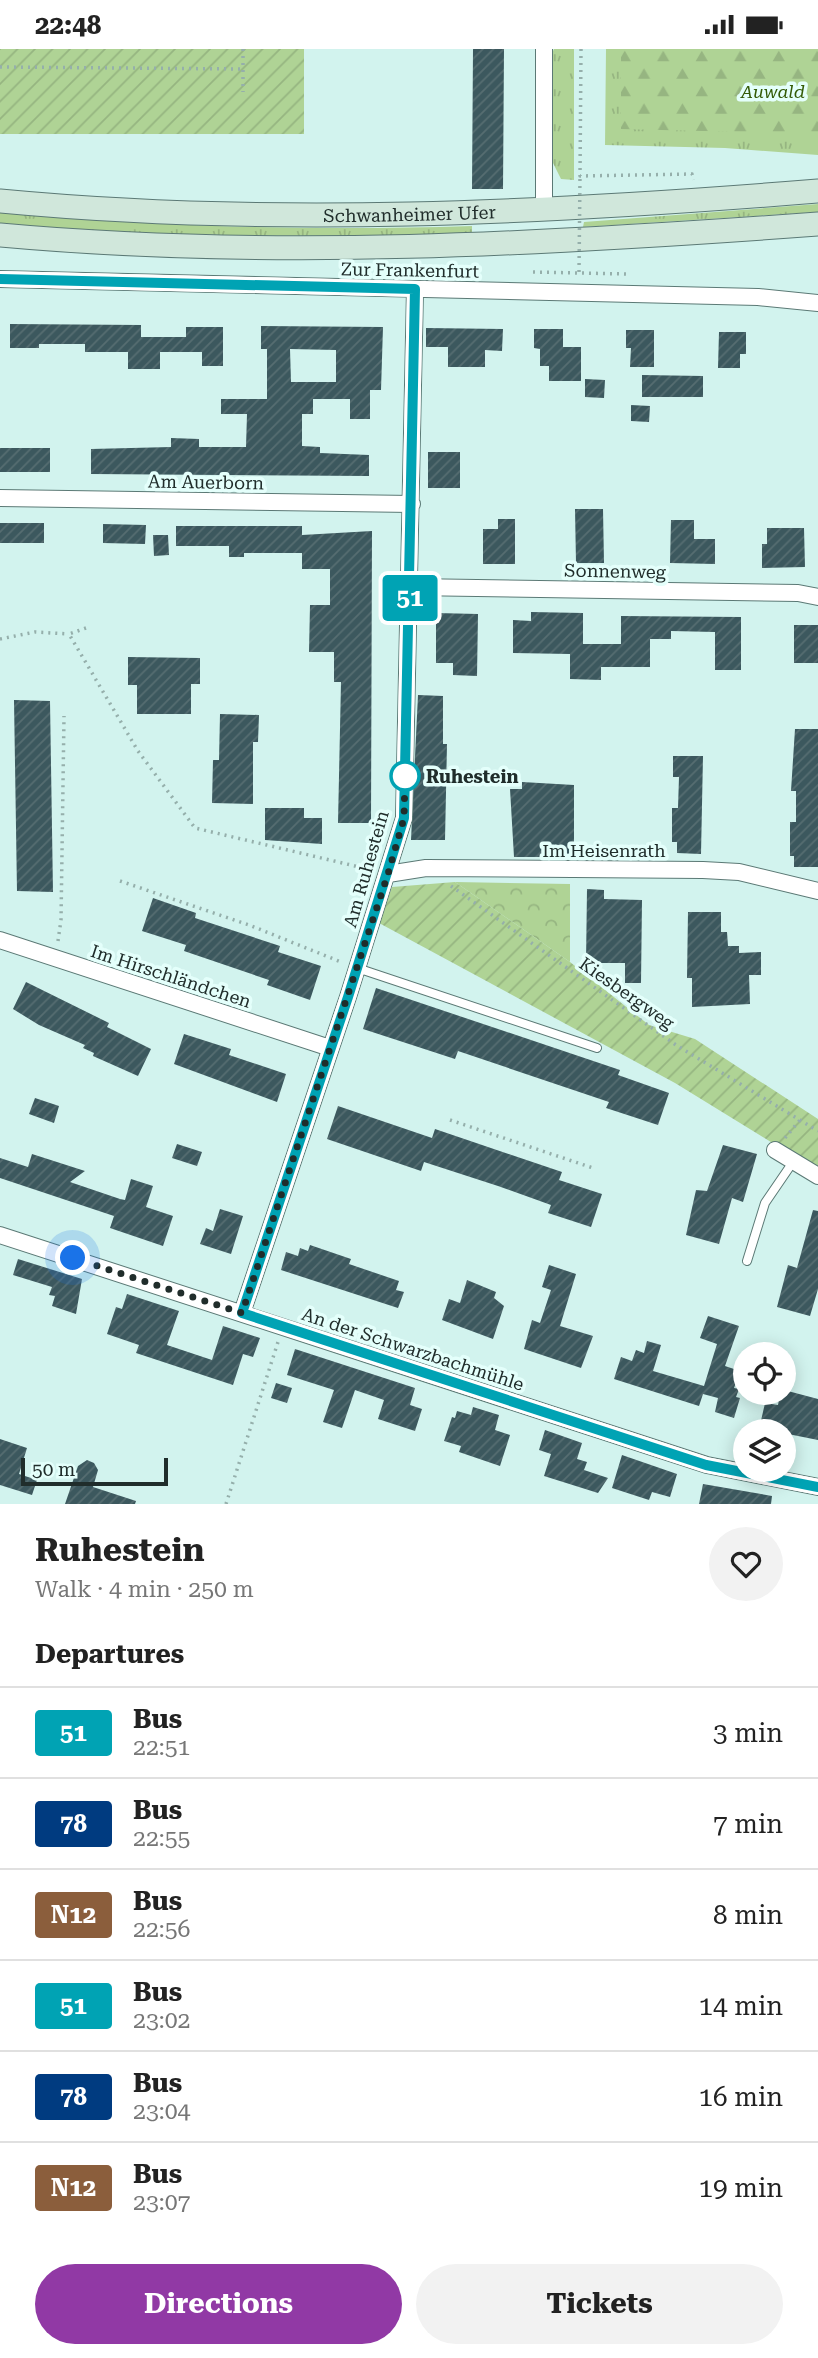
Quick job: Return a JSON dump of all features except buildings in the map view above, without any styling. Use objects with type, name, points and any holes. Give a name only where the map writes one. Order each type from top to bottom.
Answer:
[{"type":"main road","name":"Schwanheimer Ufer","points":[[0,201],[110,210],[339,217],[544,211],[818,191]]},
{"type":"main road","name":"Schwanheimer Ufer","points":[[0,235],[240,248],[433,248],[818,224]]},
{"type":"street","points":[[544,49],[544,211]]},
{"type":"street","name":"Zur Frankenfurt","points":[[0,279],[745,296],[818,303]]},
{"type":"street","name":"Am Ruhestein","points":[[242,1313],[388,874],[404,818],[411,587],[415,289]]},
{"type":"street","name":"Am Auerborn","points":[[0,498],[412,504]]},
{"type":"street","name":"Sonnenweg","points":[[411,587],[798,593],[818,597]]},
{"type":"street","name":"Im Heisenrath","points":[[388,874],[426,868],[703,870],[739,872],[818,891]]},
{"type":"street","name":"Im Hirschländchen","points":[[0,940],[330,1048]]},
{"type":"street","points":[[775,1150],[818,1176]]},
{"type":"street","name":"An der Schwarzbachmühle","points":[[0,1235],[706,1465],[818,1487]]},
{"type":"lane","points":[[357,968],[597,1048]]},
{"type":"lane","points":[[747,1261],[765,1203],[793,1162]]},
{"type":"path","points":[[243,49],[243,92]]},
{"type":"path","points":[[579,272],[581,49]]},
{"type":"path","points":[[0,67],[243,69]]},
{"type":"path","points":[[580,176],[692,174]]},
{"type":"path","points":[[0,639],[35,632],[69,634],[86,628]]},
{"type":"path","points":[[69,634],[138,751],[195,828],[388,874]]},
{"type":"path","points":[[55,958],[61,920],[64,716]]},
{"type":"path","name":"Kiesbergweg","points":[[426,868],[676,1045],[818,1131]]},
{"type":"path","points":[[120,881],[249,925],[357,968]]},
{"type":"path","points":[[450,1120],[596,1169]]},
{"type":"path","points":[[226,1504],[283,1326]]},
{"type":"green space","points":[[0,49],[304,49],[304,134],[0,134]]},
{"type":"green space","points":[[554,49],[574,49],[574,180],[561,179],[549,155],[546,66]]},
{"type":"green space","name":"Auwald","points":[[606,49],[818,49],[818,155],[725,148],[605,145]]},
{"type":"green space","name":"Auwald","points":[[621,49],[818,49],[818,138],[743,132],[621,129]]},
{"type":"green space","points":[[818,204],[818,212],[583,227],[584,222]]},
{"type":"green space","points":[[0,212],[236,226],[472,226],[472,234],[177,234],[0,223]]},
{"type":"green space","points":[[455,882],[570,884],[570,962]]},
{"type":"green space","points":[[455,882],[570,962],[649,1025],[695,1039],[818,1119],[818,1171],[675,1083],[379,923],[392,887]]},
{"type":"bus line","name":"51","points":[[0,279],[34,282],[415,289],[411,587],[404,818],[348,997],[242,1313],[706,1465],[818,1487]]},
{"type":"place","name":"Ruhestein","points":[[405,776]]},
{"type":"route","points":[[73,1258],[242,1313],[388,874],[404,818],[405,776]]}]
